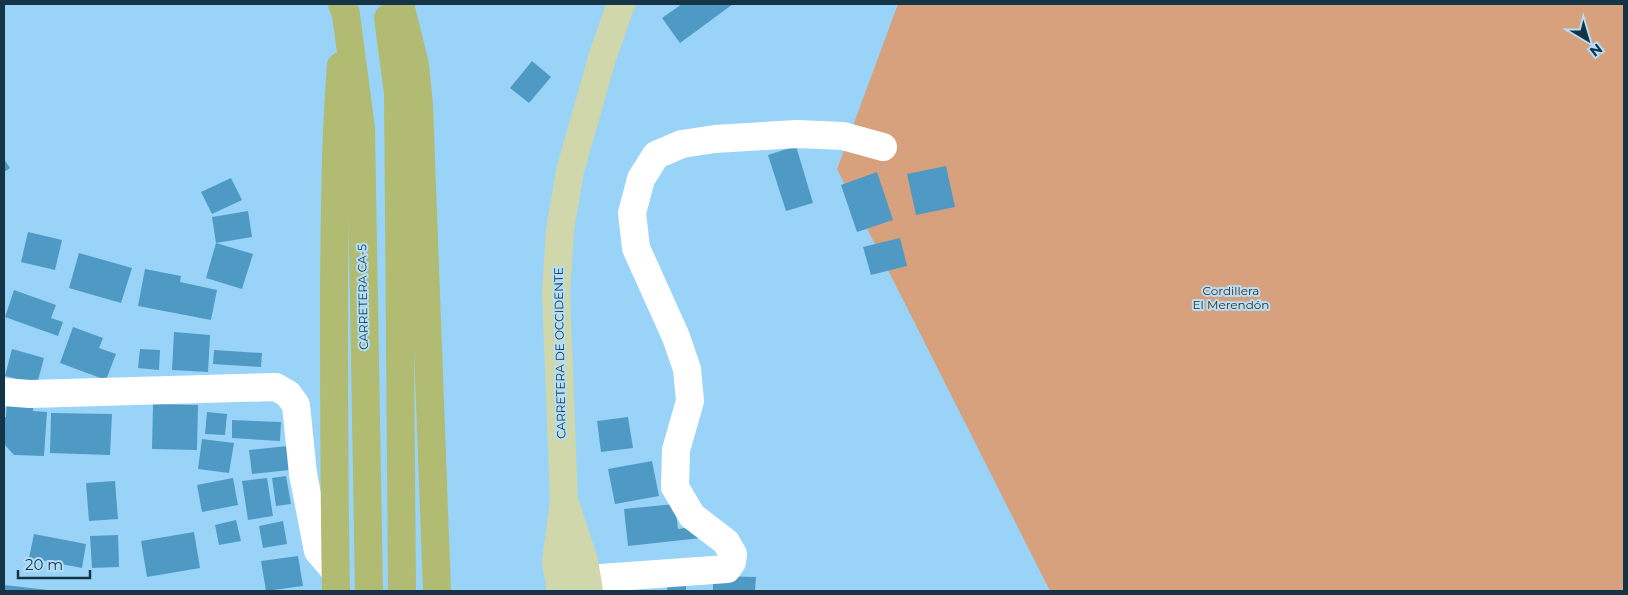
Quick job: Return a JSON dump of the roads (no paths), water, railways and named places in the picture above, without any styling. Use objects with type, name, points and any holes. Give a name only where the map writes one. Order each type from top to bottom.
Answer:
[{"type":"highway","points":[[385,4],[398,93],[402,591]]},
{"type":"highway","points":[[400,4],[415,65],[420,106],[437,591]]},
{"type":"highway","points":[[336,581],[333,446],[337,124],[344,9]]},
{"type":"highway","name":"CARRETERA CA-5","points":[[344,9],[361,130],[369,591]]},
{"type":"main road","name":"CARRETERA DE OCCIDENTE","points":[[561,591],[556,562],[564,500],[556,292],[560,230],[570,171],[603,54],[621,4]]},
{"type":"main road","name":"CARRETERA DE OCCIDENTE","points":[[564,500],[584,561],[588,585]]},
{"type":"street","points":[[588,585],[727,569],[732,562],[733,554],[726,542],[692,516],[675,487],[676,450],[690,401],[687,369],[676,337],[636,248],[632,213],[641,179],[656,155],[682,144],[715,139],[797,134],[843,136],[884,147]]},
{"type":"street","points":[[4,392],[30,394],[276,387],[288,394],[296,405],[303,474],[318,551],[336,581]]},
{"type":"park label","name":"Cordillera El Merendón","points":[[1231,298]]}]
